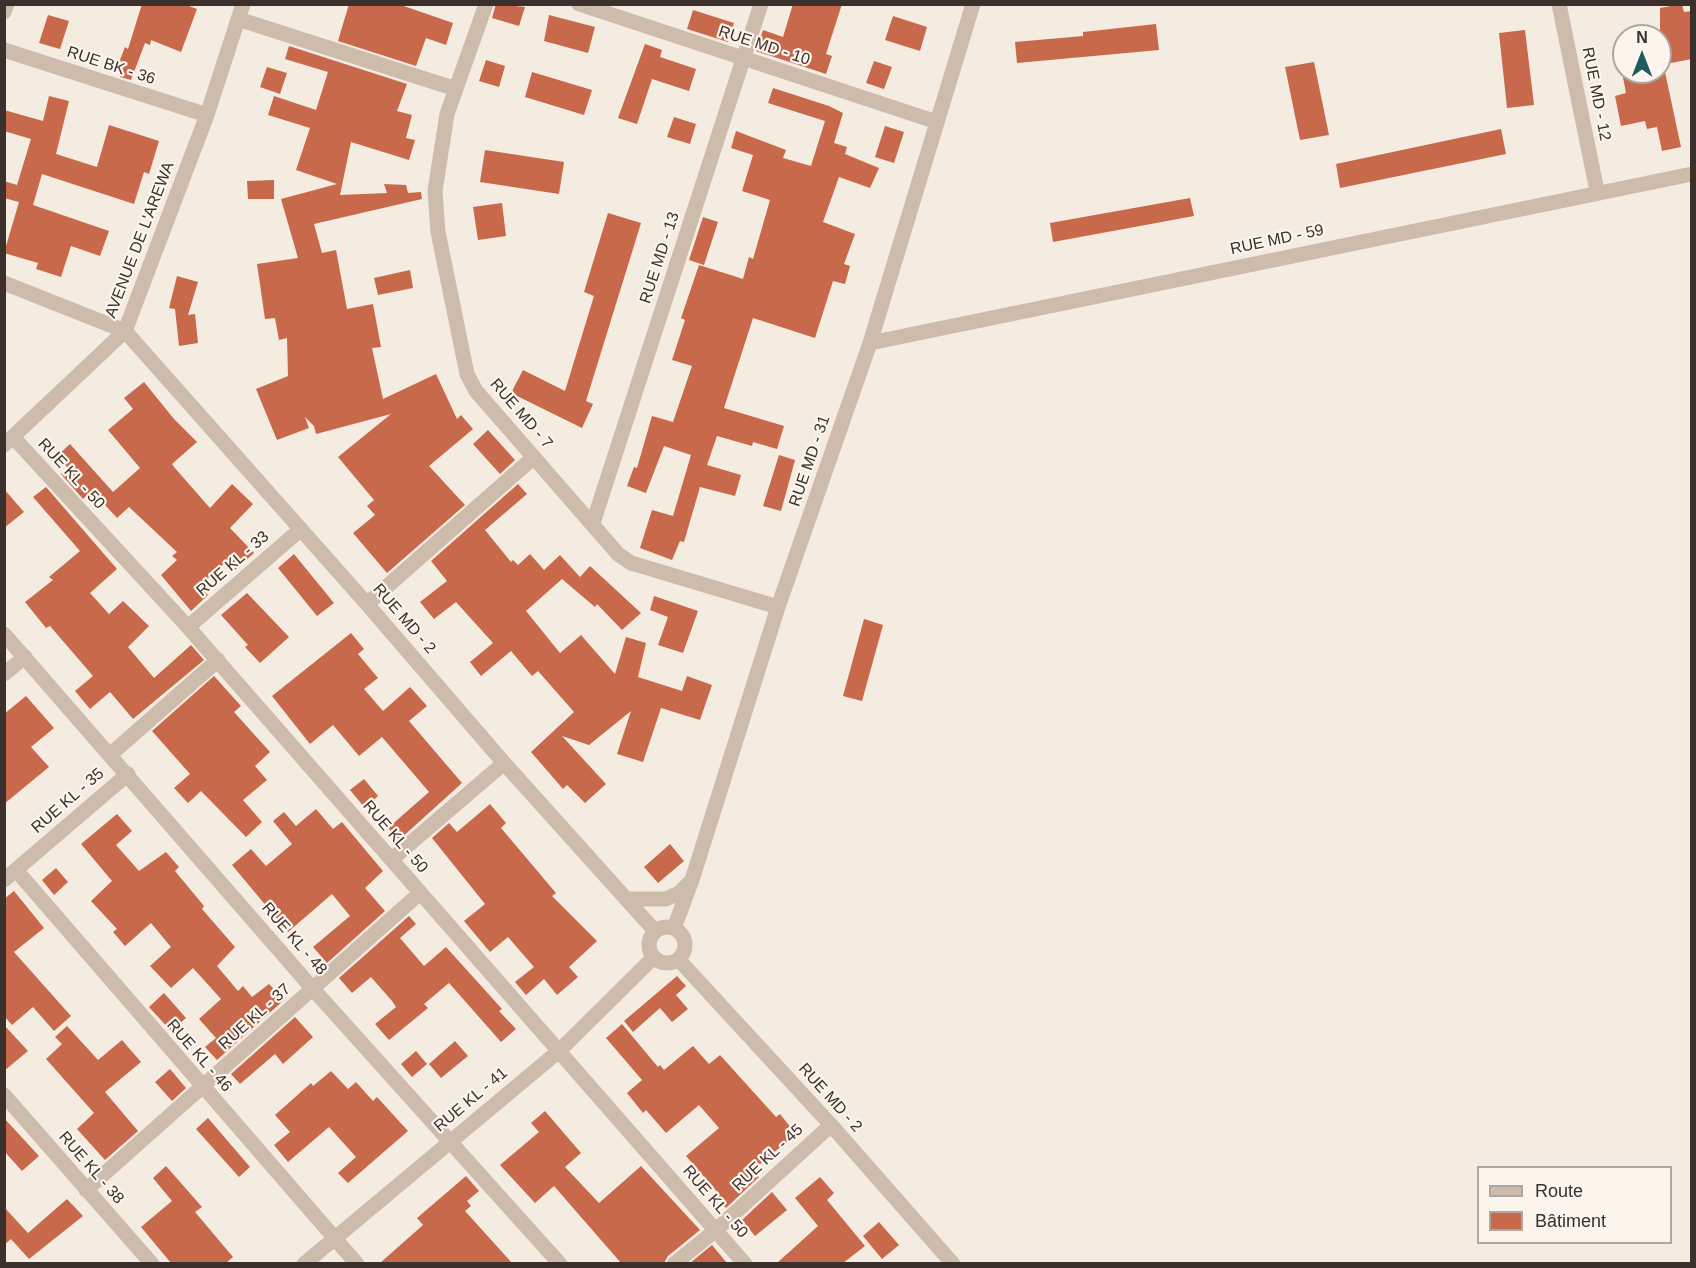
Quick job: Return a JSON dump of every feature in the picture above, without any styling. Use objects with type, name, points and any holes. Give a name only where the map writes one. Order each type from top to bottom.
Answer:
[{"type":"street","points":[[4,12],[7,4]]},
{"type":"street","name":"RUE MD - 7","points":[[486,4],[456,89],[441,143],[435,191],[438,232],[467,374],[476,391],[618,554],[631,563],[778,607]]},
{"type":"street","name":"RUE MD - 10","points":[[579,4],[938,123]]},
{"type":"street","name":"RUE MD - 13","points":[[593,523],[761,4]]},
{"type":"street","name":"RUE MD - 31","points":[[674,928],[692,880],[778,607],[870,343],[973,4]]},
{"type":"street","name":"RUE MD - 12","points":[[1559,4],[1597,192]]},
{"type":"street","points":[[241,12],[456,89]]},
{"type":"street","name":"AVENUE DE L'AREWA","points":[[9,441],[125,331],[207,115],[241,12]]},
{"type":"street","name":"RUE BK - 36","points":[[4,50],[207,115]]},
{"type":"street","name":"RUE MD - 59","points":[[870,343],[1692,174]]},
{"type":"street","points":[[4,283],[125,331]]},
{"type":"street","name":"RUE MD - 2","points":[[125,331],[367,604],[504,763],[655,931]]},
{"type":"street","name":"RUE KL - 50","points":[[9,441],[218,660],[746,1263]]},
{"type":"street","points":[[367,604],[534,457]]},
{"type":"street","name":"RUE KL - 33","points":[[188,627],[301,529]]},
{"type":"street","name":"RUE KL - 48","points":[[4,634],[111,754],[313,989],[560,1263]]},
{"type":"street","points":[[4,674],[25,657]]},
{"type":"street","name":"RUE KL - 35","points":[[111,754],[218,660]]},
{"type":"street","points":[[392,859],[504,763]]},
{"type":"street","name":"RUE KL - 35","points":[[10,875],[128,774]]},
{"type":"street","name":"RUE KL - 46","points":[[10,875],[357,1263]]},
{"type":"street","points":[[628,900],[666,900],[679,893],[692,880]]},
{"type":"street","name":"RUE KL - 37","points":[[86,1190],[420,893]]},
{"type":"street","points":[[664,927],[674,928],[680,932],[685,942],[683,954],[668,963],[654,957],[649,947],[655,931],[664,927]]},
{"type":"street","name":"RUE KL - 41","points":[[304,1263],[559,1051],[654,957]]},
{"type":"street","name":"RUE MD - 2","points":[[678,959],[831,1125],[953,1263]]},
{"type":"street","name":"RUE KL - 38","points":[[4,1095],[152,1263]]},
{"type":"street","name":"RUE KL - 45","points":[[674,1263],[716,1230],[831,1125]]},
{"type":"building","points":[[142,4],[184,4],[197,9],[181,52],[151,40],[150,45],[145,43],[131,80],[120,77],[123,67],[118,65],[125,47],[128,49]]},
{"type":"building","points":[[349,4],[398,4],[453,23],[446,45],[426,38],[416,66],[338,41]]},
{"type":"building","points":[[496,4],[525,7],[519,26],[492,18]]},
{"type":"building","points":[[793,4],[842,4],[826,54],[832,56],[826,74],[756,51],[763,30],[783,37]]},
{"type":"building","points":[[1682,4],[1684,12],[1692,11],[1692,59],[1672,63],[1672,24],[1660,24],[1660,8]]},
{"type":"building","points":[[693,10],[734,23],[728,42],[687,29]]},
{"type":"building","points":[[48,15],[69,21],[60,49],[39,43]]},
{"type":"building","points":[[549,15],[595,27],[588,53],[544,41]]},
{"type":"building","points":[[893,16],[927,27],[920,51],[885,40]]},
{"type":"building","points":[[1156,24],[1159,50],[1017,63],[1015,42],[1083,36],[1083,32]]},
{"type":"building","points":[[1525,30],[1534,105],[1507,108],[1499,33]]},
{"type":"building","points":[[645,44],[662,50],[660,57],[696,69],[689,91],[652,79],[637,124],[618,118]]},
{"type":"building","points":[[289,46],[407,84],[397,111],[412,115],[406,138],[415,140],[409,160],[351,142],[340,195],[387,193],[384,184],[406,185],[408,193],[421,192],[422,199],[314,224],[322,253],[336,250],[347,309],[373,304],[381,347],[372,348],[383,399],[436,374],[457,419],[461,415],[473,429],[429,466],[465,505],[387,573],[353,533],[375,515],[367,506],[374,500],[338,457],[391,414],[316,434],[314,426],[305,417],[309,428],[277,440],[256,389],[288,376],[287,338],[279,340],[275,318],[265,319],[257,264],[298,258],[281,199],[337,184],[296,170],[310,128],[268,115],[274,96],[316,110],[328,72],[285,59]]},
{"type":"building","points":[[486,60],[505,66],[499,87],[479,81]]},
{"type":"building","points":[[874,61],[892,67],[884,89],[866,83]]},
{"type":"building","points":[[1314,62],[1329,135],[1300,140],[1285,67]]},
{"type":"building","points":[[267,67],[287,73],[280,94],[260,87]]},
{"type":"building","points":[[532,72],[592,90],[584,115],[525,97]]},
{"type":"building","points":[[1624,84],[1668,84],[1681,147],[1662,151],[1657,127],[1647,129],[1645,121],[1621,126],[1615,96],[1626,93]]},
{"type":"building","points":[[773,88],[829,106],[843,113],[834,143],[847,147],[845,154],[879,168],[870,188],[839,177],[823,222],[855,234],[844,264],[850,266],[845,284],[833,281],[815,338],[753,318],[724,408],[784,426],[777,449],[753,442],[752,446],[717,436],[707,465],[741,475],[735,496],[700,487],[684,542],[680,541],[672,560],[640,548],[652,510],[673,516],[691,455],[664,446],[646,493],[627,486],[634,467],[637,468],[652,416],[673,422],[692,366],[672,360],[685,320],[681,318],[699,265],[743,279],[749,257],[753,259],[770,200],[742,191],[753,155],[731,148],[736,131],[786,150],[783,158],[811,166],[825,121],[768,103]]},
{"type":"building","points":[[49,96],[69,101],[56,154],[97,167],[109,125],[159,141],[149,174],[144,172],[134,204],[42,174],[33,205],[109,231],[100,256],[71,246],[61,277],[36,269],[38,263],[4,253],[19,202],[4,198],[4,181],[17,185],[31,139],[4,131],[4,110],[43,121]]},
{"type":"building","points":[[674,117],[696,124],[690,144],[667,137]]},
{"type":"building","points":[[885,126],[904,132],[894,163],[875,157]]},
{"type":"building","points":[[1501,129],[1506,154],[1340,188],[1336,164]]},
{"type":"building","points":[[485,150],[564,162],[559,194],[480,182]]},
{"type":"building","points":[[274,180],[274,199],[248,199],[247,181]]},
{"type":"building","points":[[1190,198],[1194,216],[1053,242],[1050,223]]},
{"type":"building","points":[[502,203],[506,236],[478,240],[473,207]]},
{"type":"building","points":[[608,213],[641,223],[586,401],[593,404],[582,428],[511,393],[523,370],[565,391],[594,296],[584,292]]},
{"type":"building","points":[[703,217],[718,222],[704,265],[689,260]]},
{"type":"building","points":[[410,270],[413,288],[378,295],[374,278]]},
{"type":"building","points":[[177,276],[198,282],[188,315],[195,314],[198,343],[179,346],[175,309],[169,308]]},
{"type":"building","points":[[144,382],[174,419],[197,442],[172,464],[210,508],[232,484],[253,504],[230,528],[254,553],[234,571],[226,562],[199,586],[208,595],[191,611],[161,575],[177,560],[172,556],[177,552],[129,507],[117,518],[92,491],[83,499],[61,474],[68,468],[57,456],[70,444],[113,492],[140,468],[108,430],[133,409],[124,398]]},
{"type":"building","points":[[488,430],[515,460],[500,474],[473,444]]},
{"type":"building","points":[[779,455],[795,460],[781,511],[763,506]]},
{"type":"building","points":[[518,484],[527,494],[485,530],[511,562],[513,560],[518,565],[530,554],[544,570],[560,555],[580,577],[590,566],[641,613],[622,630],[597,604],[595,607],[562,579],[526,611],[560,653],[581,635],[615,674],[626,637],[646,643],[638,677],[682,691],[687,676],[712,685],[700,720],[661,708],[643,762],[617,754],[631,711],[589,745],[562,736],[606,784],[585,803],[567,785],[563,789],[531,752],[574,712],[538,671],[532,676],[511,651],[481,676],[470,662],[493,643],[456,602],[434,619],[420,602],[447,581],[431,561]]},
{"type":"building","points":[[46,487],[117,569],[90,593],[109,614],[123,601],[149,626],[128,647],[154,678],[191,645],[204,660],[133,719],[110,692],[90,709],[75,691],[93,676],[50,626],[46,628],[25,602],[53,580],[49,577],[80,551],[33,497]]},
{"type":"building","points":[[4,489],[24,512],[4,528]]},
{"type":"building","points":[[294,554],[334,603],[317,616],[278,568]]},
{"type":"building","points":[[247,593],[289,637],[260,663],[245,647],[248,645],[221,615]]},
{"type":"building","points":[[654,596],[698,611],[683,653],[658,645],[668,617],[650,610]]},
{"type":"building","points":[[864,619],[883,625],[862,701],[843,696]]},
{"type":"building","points":[[351,633],[364,649],[358,654],[378,678],[364,689],[383,711],[410,687],[427,706],[409,721],[462,783],[399,840],[388,828],[429,792],[382,737],[359,756],[333,725],[310,744],[272,696]]},
{"type":"building","points":[[214,676],[241,706],[234,712],[270,752],[255,766],[267,780],[243,800],[262,822],[246,837],[201,791],[188,803],[174,788],[190,774],[152,731]]},
{"type":"building","points":[[26,696],[54,728],[31,747],[49,767],[4,804],[4,714]]},
{"type":"building","points":[[364,779],[378,796],[365,808],[350,790]]},
{"type":"building","points":[[490,804],[506,823],[501,828],[556,893],[552,896],[597,941],[569,967],[578,977],[557,995],[544,979],[526,995],[515,982],[534,967],[508,937],[490,952],[464,921],[485,904],[432,838],[449,823],[457,832]]},
{"type":"building","points":[[316,809],[333,829],[342,822],[383,871],[365,888],[385,911],[327,963],[313,947],[350,916],[332,894],[288,932],[232,865],[251,849],[266,866],[292,844],[273,821],[284,812],[296,826]]},
{"type":"building","points":[[117,814],[132,831],[116,845],[139,871],[166,852],[179,867],[175,871],[204,906],[202,909],[235,947],[217,966],[238,991],[243,986],[252,997],[269,984],[284,1000],[217,1060],[205,1047],[216,1038],[199,1019],[221,999],[193,968],[171,988],[150,966],[171,947],[151,923],[125,946],[113,932],[117,929],[91,901],[112,881],[81,844]]},
{"type":"building","points":[[670,844],[684,861],[658,883],[644,867]]},
{"type":"building","points":[[56,868],[68,882],[54,895],[42,880]]},
{"type":"building","points":[[14,891],[44,928],[14,952],[71,1016],[54,1031],[33,1007],[12,1025],[4,1016],[4,899]]},
{"type":"building","points":[[409,916],[416,924],[400,938],[424,966],[446,947],[502,1009],[499,1011],[516,1029],[501,1042],[449,983],[424,1004],[428,1008],[389,1040],[375,1024],[396,1007],[392,1001],[371,977],[352,993],[339,978]]},
{"type":"building","points":[[677,976],[686,986],[676,995],[688,1009],[672,1022],[660,1008],[633,1032],[624,1021]]},
{"type":"building","points":[[164,993],[186,1018],[171,1031],[149,1007]]},
{"type":"building","points":[[295,1017],[313,1037],[283,1064],[275,1054],[240,1084],[231,1074]]},
{"type":"building","points":[[622,1024],[658,1067],[660,1065],[664,1070],[693,1046],[709,1064],[720,1055],[776,1117],[780,1114],[796,1134],[753,1170],[759,1177],[726,1208],[716,1197],[719,1194],[686,1156],[719,1128],[699,1105],[666,1133],[646,1110],[643,1113],[627,1093],[642,1080],[606,1038]]},
{"type":"building","points":[[4,1025],[28,1051],[4,1071]]},
{"type":"building","points":[[67,1026],[98,1060],[122,1040],[141,1062],[105,1092],[138,1131],[105,1160],[77,1129],[94,1113],[46,1059],[62,1044],[55,1037]]},
{"type":"building","points":[[455,1041],[468,1056],[441,1078],[429,1064]]},
{"type":"building","points":[[416,1051],[427,1064],[412,1077],[401,1064]]},
{"type":"building","points":[[170,1069],[186,1088],[172,1101],[155,1082]]},
{"type":"building","points":[[331,1071],[348,1089],[356,1082],[373,1101],[377,1097],[408,1131],[348,1183],[338,1173],[356,1157],[329,1127],[288,1162],[274,1145],[290,1132],[275,1115],[311,1083],[313,1086]]},
{"type":"building","points":[[545,1111],[581,1153],[565,1167],[599,1203],[641,1166],[700,1230],[668,1256],[664,1263],[621,1263],[554,1186],[535,1203],[500,1165],[539,1132],[531,1123]]},
{"type":"building","points":[[4,1118],[39,1156],[22,1171],[4,1151]]},
{"type":"building","points":[[208,1118],[250,1167],[239,1177],[196,1129]]},
{"type":"building","points":[[166,1166],[202,1207],[195,1212],[233,1257],[226,1263],[171,1263],[141,1227],[172,1201],[153,1178]]},
{"type":"building","points":[[466,1176],[479,1191],[467,1201],[471,1206],[465,1211],[512,1263],[380,1263],[423,1225],[417,1218]]},
{"type":"building","points":[[820,1177],[834,1193],[827,1200],[865,1246],[843,1263],[777,1263],[818,1226],[795,1198]]},
{"type":"building","points":[[772,1192],[787,1210],[755,1236],[742,1220]]},
{"type":"building","points":[[67,1199],[83,1216],[29,1259],[11,1239],[4,1245],[4,1207],[28,1233]]},
{"type":"building","points":[[879,1222],[899,1245],[882,1259],[863,1236]]},
{"type":"building","points":[[712,1245],[727,1263],[690,1263]]}]
